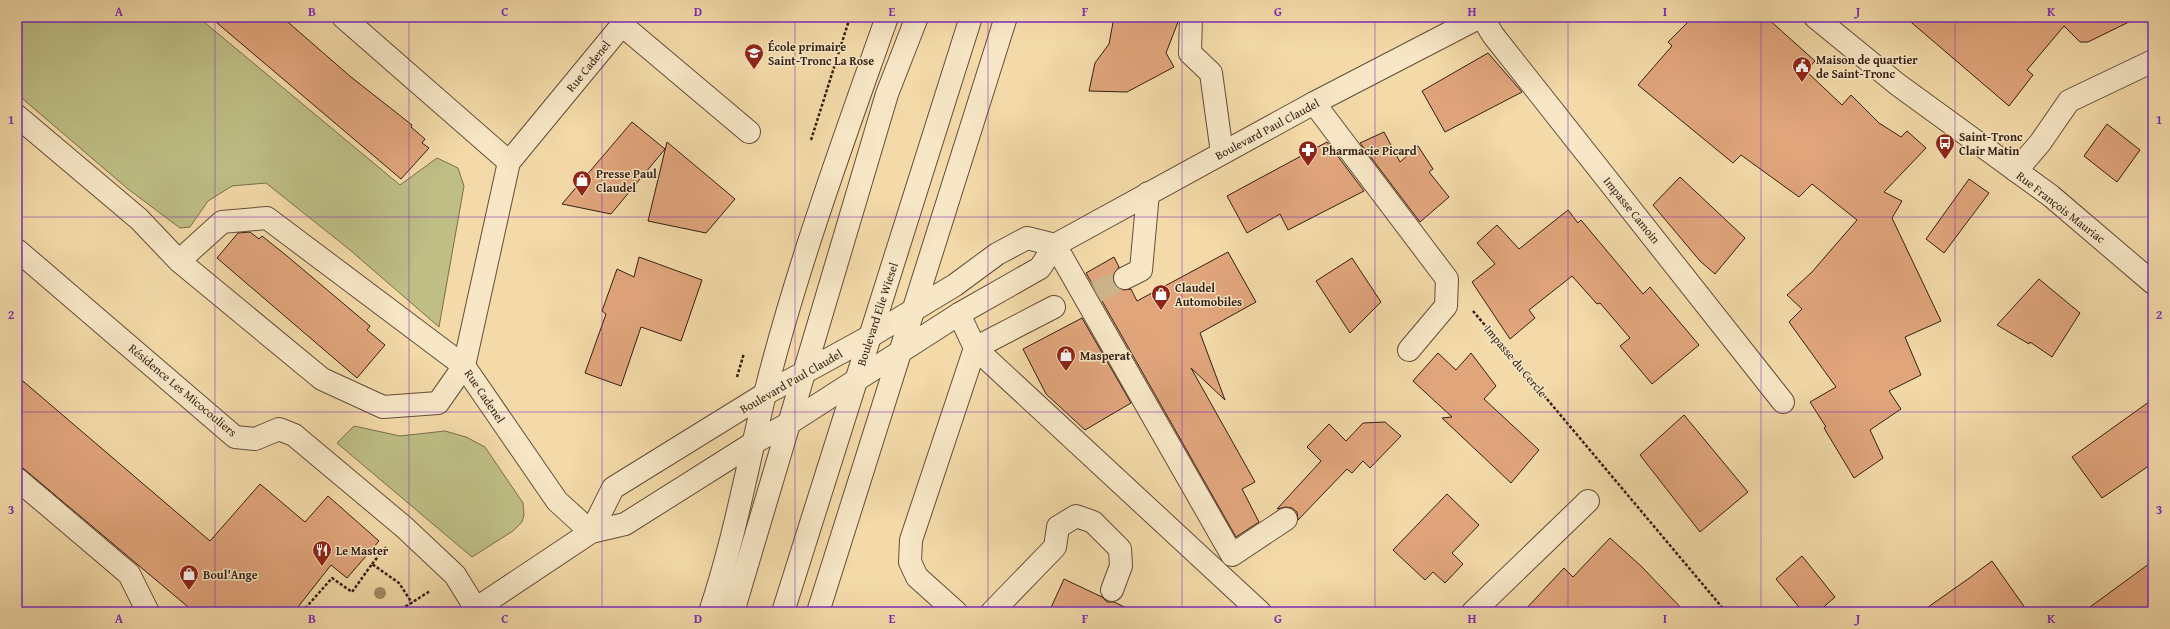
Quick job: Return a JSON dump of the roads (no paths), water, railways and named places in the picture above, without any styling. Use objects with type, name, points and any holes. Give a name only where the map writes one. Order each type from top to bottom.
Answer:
[{"type":"street","points":[[343,17],[509,162]]},
{"type":"street","points":[[710,612],[725,567],[765,394],[803,257],[887,17]]},
{"type":"street","points":[[732,612],[887,94],[917,17]]},
{"type":"street","name":"Boulevard Elie Wiesel","points":[[783,612],[970,17]]},
{"type":"street","points":[[818,612],[840,540],[903,349],[1006,17]]},
{"type":"street","points":[[1191,17],[1190,53],[1211,73],[1222,153]]},
{"type":"street","name":"Boulevard Paul Claudel","points":[[474,610],[591,532],[625,524],[755,442],[788,424],[958,314],[1040,268],[1056,245],[1314,103],[1481,17]]},
{"type":"street","name":"Impasse Camoin","points":[[1481,17],[1784,402]]},
{"type":"street","name":"Rue François Mauriac","points":[[1815,17],[1897,84],[2051,196],[2153,283]]},
{"type":"street","name":"Rue Cadenel","points":[[591,532],[557,501],[464,366],[509,162],[617,21],[749,132]]},
{"type":"street","points":[[2016,171],[2040,142],[2069,101],[2153,61]]},
{"type":"street","points":[[1314,103],[1447,279],[1446,306],[1410,350]]},
{"type":"street","points":[[17,116],[139,219],[179,261],[322,378],[382,407],[438,403],[464,366],[267,218],[222,222],[179,261]]},
{"type":"street","points":[[1125,278],[1141,270],[1148,193]]},
{"type":"street","name":"Boulevard Paul Claudel","points":[[591,532],[613,488],[765,394],[870,337],[955,285],[997,254],[1027,238],[1056,245]]},
{"type":"street","points":[[1056,245],[1091,295],[1232,555],[1286,519]]},
{"type":"street","name":"Résidence Les Micocouliers","points":[[17,250],[235,437],[255,439],[278,429],[294,435],[404,527],[455,575],[474,610]]},
{"type":"street","points":[[956,612],[917,577],[910,562],[911,540],[976,348],[1054,307]]},
{"type":"street","points":[[958,314],[976,348],[1260,612]]},
{"type":"street","points":[[17,479],[128,574],[148,612]]},
{"type":"street","points":[[1473,612],[1588,501]]},
{"type":"street","points":[[992,612],[1055,547],[1058,527],[1076,516],[1093,522],[1120,549],[1122,566],[1112,590]]},
{"type":"tunnel","points":[[1096,292],[1125,278]]},
{"type":"place","name":"École primaire Saint-Tronc La Rose","points":[[754,70]]},
{"type":"place","name":"Maison de quartier de Saint-Tronc","points":[[1802,83]]},
{"type":"place","name":"Saint-Tronc Clair Matin","points":[[1945,160]]},
{"type":"place","name":"Pharmacie Picard","points":[[1308,167]]},
{"type":"place","name":"Presse Paul Claudel","points":[[582,197]]},
{"type":"place","name":"Claudel Automobiles","points":[[1161,311]]},
{"type":"place","name":"Masperat","points":[[1066,372]]},
{"type":"place","name":"Le Master","points":[[322,567]]},
{"type":"place","name":"Boul'Ange","points":[[189,591]]}]
